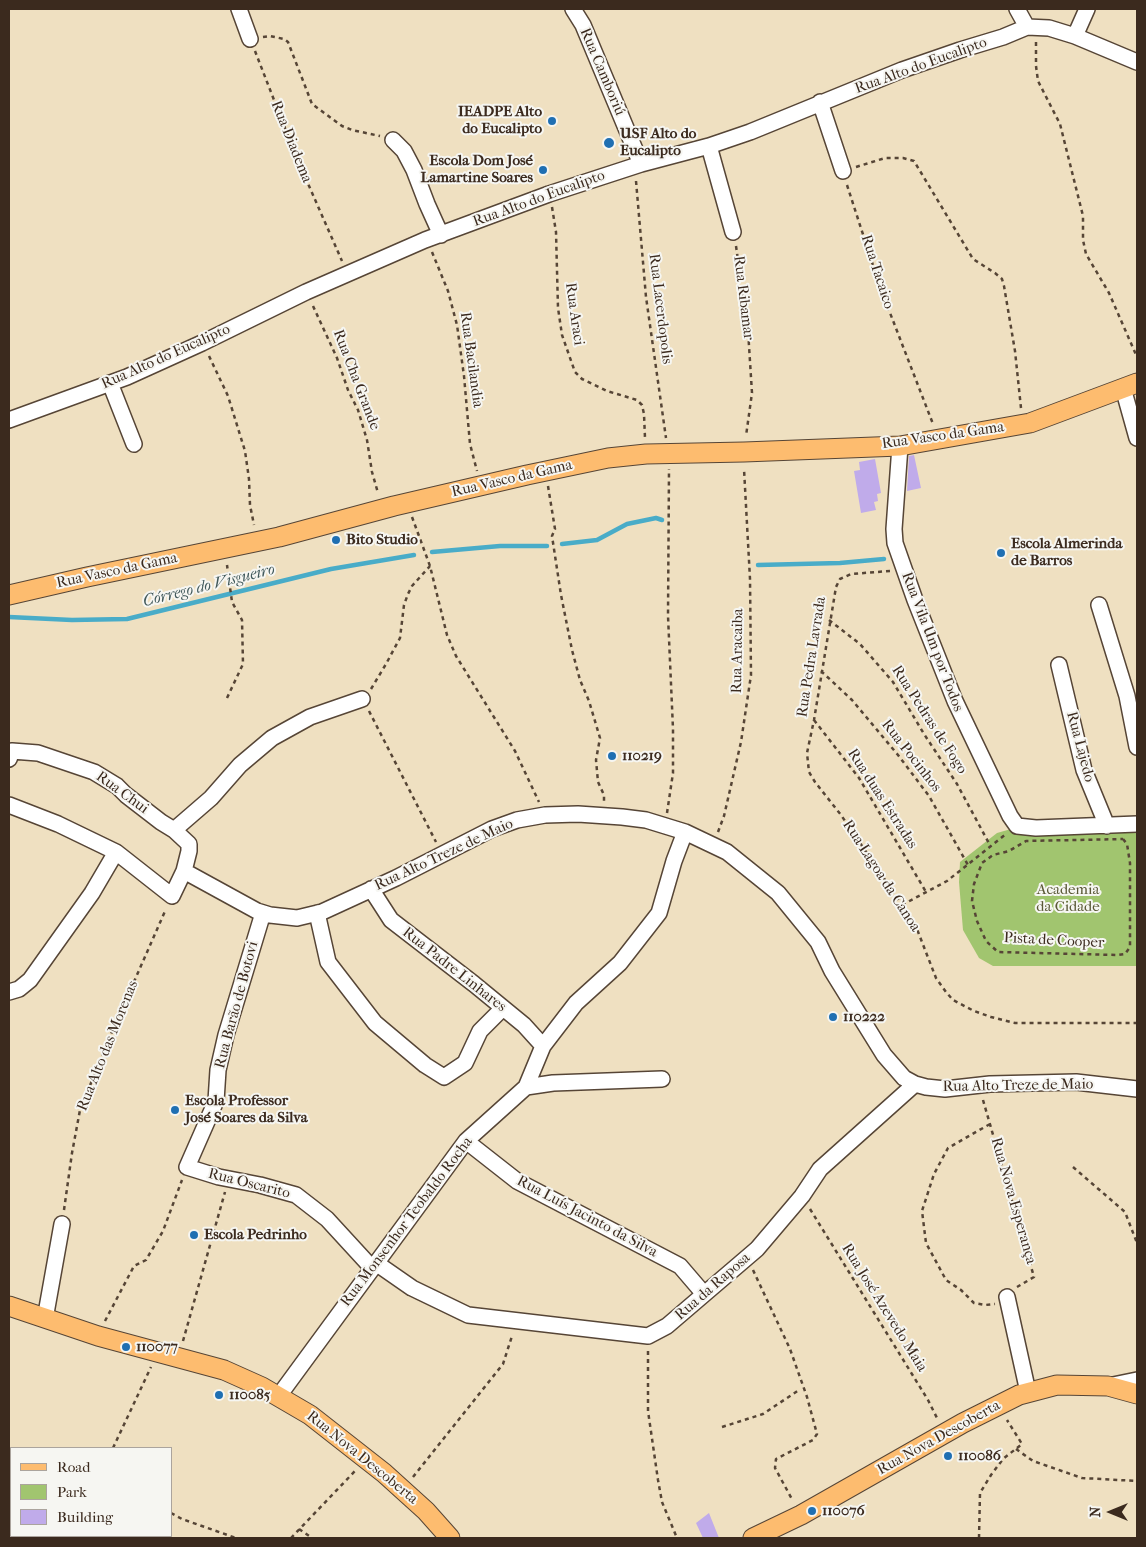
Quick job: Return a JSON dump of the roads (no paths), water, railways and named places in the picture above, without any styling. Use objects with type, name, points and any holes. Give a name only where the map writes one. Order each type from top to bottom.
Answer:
[{"type":"main road","name":"Rua Vasco da Gama","points":[[9,595],[257,542],[406,503],[608,458],[668,453],[900,446],[1023,424],[1130,385]]},
{"type":"main road","name":"Rua Nova Descoberta","points":[[9,1306],[98,1336],[224,1370],[262,1387],[310,1415],[384,1473],[426,1511],[450,1538]]},
{"type":"main road","name":"Rua Nova Descoberta","points":[[753,1538],[801,1515],[945,1433],[1019,1395],[1057,1384],[1108,1386],[1137,1394]]},
{"type":"street","points":[[239,9],[250,39]]},
{"type":"street","name":"Rua Camboriú","points":[[573,9],[583,25],[636,165]]},
{"type":"street","points":[[1017,9],[1032,27],[1049,28],[1075,36],[1137,62]]},
{"type":"street","points":[[1075,36],[1087,9]]},
{"type":"street","name":"Rua Alto do Eucalipto","points":[[9,420],[110,383],[202,343],[306,292],[425,240],[549,194],[636,165],[709,146],[750,132],[902,70],[1032,27]]},
{"type":"street","points":[[820,102],[843,171]]},
{"type":"street","points":[[393,140],[404,151],[414,170],[441,235]]},
{"type":"street","points":[[709,146],[733,232]]},
{"type":"street","points":[[110,383],[134,444]]},
{"type":"street","points":[[1130,385],[1137,438]]},
{"type":"street","name":"Rua Vila Um por Todos","points":[[900,446],[894,528],[895,543],[904,572],[955,701],[1002,802],[1017,826],[1040,828],[1107,826]]},
{"type":"street","points":[[1099,605],[1127,696],[1137,747]]},
{"type":"street","name":"Rua Lajedo","points":[[1059,665],[1084,770],[1107,826]]},
{"type":"street","points":[[174,830],[210,798],[240,765],[272,738],[310,716],[362,699]]},
{"type":"street","name":"Rua Chui","points":[[9,759],[12,751],[23,751],[67,762],[94,772],[117,786],[134,802],[174,830],[189,844],[184,871],[174,892],[116,852]]},
{"type":"street","points":[[9,805],[58,824],[116,852],[92,893],[30,980],[9,992]]},
{"type":"street","name":"Rua Alto Treze de Maio","points":[[184,871],[263,913],[298,918],[317,913],[371,889],[492,829],[517,820],[545,815],[578,814],[646,820],[685,832],[728,852],[778,893],[818,942],[832,971],[884,1055],[904,1078],[926,1087],[945,1089],[979,1085],[1076,1082],[1137,1089]]},
{"type":"street","points":[[1107,826],[1137,824]]},
{"type":"street","name":"Rua Monsenhor Teobaldo Rocha","points":[[278,1397],[466,1142],[526,1087],[543,1046],[576,1003],[620,963],[658,913],[685,832]]},
{"type":"street","name":"Rua Padre Linhares","points":[[371,889],[391,920],[524,1025],[543,1046]]},
{"type":"street","name":"Rua Barão de Botovi","points":[[186,1167],[216,1101],[218,1070],[226,1035],[263,913]]},
{"type":"street","points":[[317,913],[328,962],[375,1023],[425,1066],[444,1077],[465,1064],[480,1031],[503,1008]]},
{"type":"street","points":[[526,1087],[553,1083],[662,1079]]},
{"type":"street","name":"Rua da Raposa","points":[[648,1336],[667,1326],[757,1248],[802,1196],[820,1169],[915,1084]]},
{"type":"street","name":"Rua Luís Jacinto da Silva","points":[[466,1142],[517,1181],[680,1266],[704,1294]]},
{"type":"street","name":"Rua Oscarito","points":[[186,1167],[260,1184],[296,1196],[327,1219],[374,1266],[412,1288],[468,1315],[648,1336]]},
{"type":"street","points":[[45,1319],[62,1224]]},
{"type":"street","points":[[1008,1299],[1028,1392]]},
{"type":"street","points":[[1108,1386],[1137,1380]]},
{"type":"waterway","name":"Córrego do Visgueiro","points":[[562,544],[597,540],[627,524],[656,518],[662,520]]},
{"type":"waterway","name":"Córrego do Visgueiro","points":[[432,552],[500,546],[547,546]]},
{"type":"waterway","name":"Córrego do Visgueiro","points":[[9,617],[72,620],[127,619],[331,569],[414,555]]},
{"type":"waterway","name":"Córrego do Visgueiro","points":[[758,565],[840,563],[884,559]]},
{"type":"place","name":"IEADPE Alto do Eucalipto","points":[[552,121]]},
{"type":"place","name":"USF Alto do Eucalipto","points":[[609,143]]},
{"type":"place","name":"Escola Dom José Lamartine Soares","points":[[543,170]]},
{"type":"place","name":"Bito Studio","points":[[336,540]]},
{"type":"place","name":"Escola Almerinda de Barros","points":[[1001,553]]},
{"type":"place","name":"110219","points":[[612,756]]},
{"type":"place","name":"110222","points":[[833,1017]]},
{"type":"place","name":"Escola Professor José Soares da Silva","points":[[175,1110]]},
{"type":"place","name":"Escola Pedrinho","points":[[194,1235]]},
{"type":"place","name":"110077","points":[[126,1347]]},
{"type":"place","name":"110085","points":[[219,1395]]},
{"type":"place","name":"110086","points":[[948,1456]]},
{"type":"place","name":"110076","points":[[812,1511]]},
{"type":"park label","name":"Academia da Cidade","points":[[1068,898]]}]
